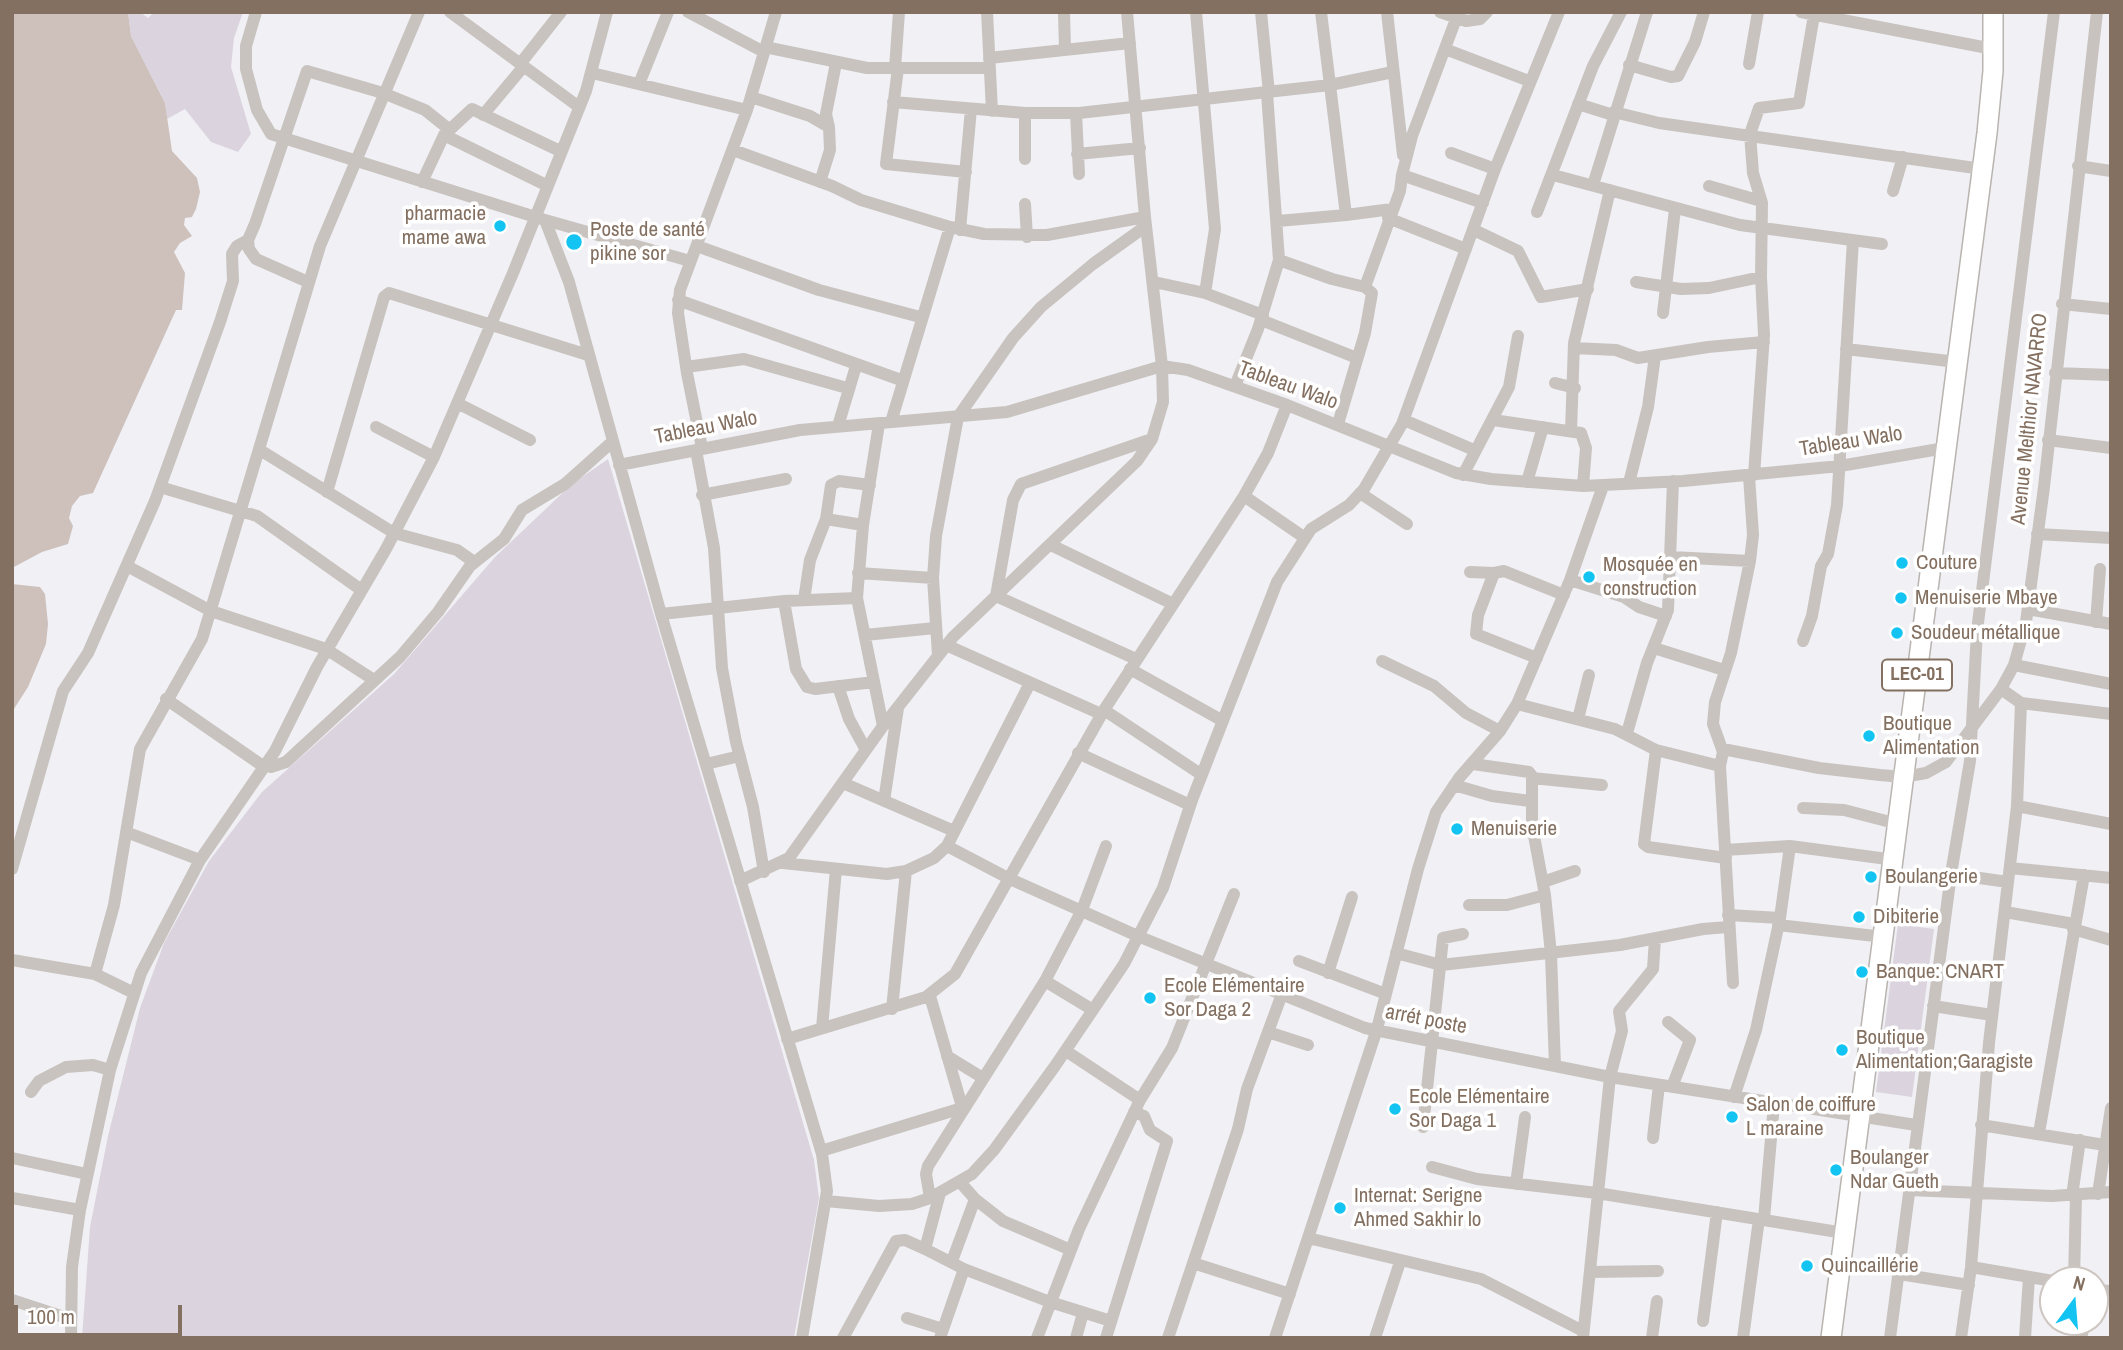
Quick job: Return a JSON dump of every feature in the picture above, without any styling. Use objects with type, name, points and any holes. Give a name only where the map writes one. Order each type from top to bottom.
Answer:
[{"type":"highway","name":"LEC-01","points":[[1831,1338],[1858,1118],[1895,860],[1903,777],[1982,169],[1993,49],[1993,12]]},
{"type":"street","points":[[256,12],[245,56],[251,94],[264,127],[271,134],[356,162],[690,261]]},
{"type":"street","points":[[95,974],[114,905],[141,749],[166,699],[198,650],[320,246],[419,12]]},
{"type":"street","points":[[450,12],[579,107]]},
{"type":"street","points":[[483,115],[561,12]]},
{"type":"street","points":[[639,83],[668,12]]},
{"type":"street","points":[[688,12],[764,50],[836,63],[897,68],[989,63],[1065,50],[1130,43]]},
{"type":"street","points":[[764,873],[753,807],[722,668],[714,548],[702,495],[699,449],[678,300],[749,104],[776,12]]},
{"type":"street","points":[[899,12],[897,68],[886,164],[966,172]]},
{"type":"street","points":[[987,12],[992,111]]},
{"type":"street","points":[[1064,12],[1065,50]]},
{"type":"street","points":[[740,881],[783,863],[800,846],[883,726],[942,650],[1137,461],[1152,439],[1163,402],[1162,366],[1145,222],[1127,12]]},
{"type":"street","points":[[1196,12],[1215,229],[1205,293]]},
{"type":"street","points":[[1235,386],[1262,318],[1279,260],[1261,12]]},
{"type":"street","points":[[1321,12],[1346,215]]},
{"type":"street","points":[[1387,12],[1403,169]]},
{"type":"street","points":[[1440,12],[1456,19],[1480,19],[1487,12]]},
{"type":"street","points":[[826,1201],[898,1206],[935,1195],[960,1182],[994,1150],[1066,1051],[1140,937],[1163,888],[1190,805],[1277,582],[1317,524],[1349,505],[1360,493],[1390,448],[1404,419],[1495,169],[1559,12]]},
{"type":"street","points":[[1537,212],[1599,53],[1621,12]]},
{"type":"street","points":[[1593,185],[1647,12]]},
{"type":"street","points":[[1629,65],[1671,77],[1678,76],[1695,42],[1704,12]]},
{"type":"street","points":[[1749,64],[1758,12]]},
{"type":"street","points":[[1890,1338],[1916,1125],[1951,874],[1970,761],[1972,679],[1977,631],[2015,308],[2024,257],[2054,12]]},
{"type":"street","points":[[71,1338],[74,1246],[87,1174],[110,1070],[134,993],[155,941],[200,860],[266,767],[326,649],[394,533],[434,457],[491,323],[541,218],[560,151],[592,73],[607,13]]},
{"type":"street","points":[[1733,983],[1721,759],[1713,724],[1724,670],[1731,653],[1753,535],[1751,476],[1764,342],[1761,201],[1753,173],[1751,134],[1759,108],[1799,103],[1807,13],[1993,49]]},
{"type":"street","points":[[2096,16],[2111,21]]},
{"type":"street","name":"Avenue Melthior NAVARRO","points":[[1903,777],[1926,773],[1946,762],[2001,689],[2014,665],[2028,609],[2096,16]]},
{"type":"street","points":[[1365,287],[1400,191],[1403,169],[1456,19]]},
{"type":"street","points":[[1445,49],[1529,81]]},
{"type":"street","points":[[820,182],[830,150],[826,114],[836,63]]},
{"type":"street","points":[[308,282],[256,259],[249,249],[248,240],[307,71],[383,93],[430,113],[447,133],[548,186]]},
{"type":"street","points":[[893,102],[1025,113],[1076,113],[1268,93],[1330,85],[1394,72]]},
{"type":"street","points":[[592,73],[810,116],[829,127]]},
{"type":"street","points":[[1578,104],[1659,123],[1982,169]]},
{"type":"street","points":[[883,726],[857,598],[863,525],[885,423],[920,317],[955,229],[966,172],[971,109]]},
{"type":"street","points":[[422,182],[447,133],[472,110],[560,151]]},
{"type":"street","points":[[1025,113],[1025,159]]},
{"type":"street","points":[[1076,113],[1079,174]]},
{"type":"street","points":[[1077,155],[1140,148]]},
{"type":"street","points":[[733,150],[861,200],[955,229],[1027,237],[1145,222]]},
{"type":"street","points":[[1451,153],[1495,169]]},
{"type":"street","points":[[1894,191],[1903,157]]},
{"type":"street","points":[[2078,166],[2111,171]]},
{"type":"street","points":[[1403,169],[1483,203]]},
{"type":"street","points":[[1553,175],[1762,230],[1882,244]]},
{"type":"street","points":[[1709,186],[1761,201]]},
{"type":"street","points":[[1571,431],[1575,388],[1574,348],[1609,190]]},
{"type":"street","points":[[1025,204],[1027,237]]},
{"type":"street","points":[[1663,313],[1675,209]]},
{"type":"street","points":[[1278,221],[1390,213],[1466,249]]},
{"type":"street","points":[[541,218],[569,282],[661,614],[821,1151],[826,1201],[802,1338]]},
{"type":"street","points":[[1145,222],[1041,307],[1013,338],[958,417],[936,536],[934,628],[942,650],[1102,712],[1202,775]]},
{"type":"street","points":[[1474,230],[1518,251],[1542,301],[1588,289]]},
{"type":"street","points":[[12,869],[64,691],[84,661],[160,487],[229,292],[234,272],[232,254],[237,246],[248,240]]},
{"type":"street","points":[[1803,642],[1812,616],[1821,566],[1828,554],[1840,466],[1853,240]]},
{"type":"street","points":[[696,246],[819,290],[920,317]]},
{"type":"street","points":[[1279,260],[1371,290],[1373,298],[1338,424]]},
{"type":"street","points":[[1636,282],[1666,287],[1709,288],[1761,277]]},
{"type":"street","points":[[1154,282],[1205,293],[1357,358]]},
{"type":"street","points":[[327,492],[386,295],[393,293],[588,355]]},
{"type":"street","points":[[678,300],[901,380]]},
{"type":"street","points":[[2062,304],[2111,309]]},
{"type":"street","points":[[1463,475],[1511,380],[1518,336]]},
{"type":"street","points":[[1574,348],[1616,350],[1638,358],[1764,342]]},
{"type":"street","points":[[1846,349],[1957,362]]},
{"type":"street","points":[[1629,484],[1648,407],[1655,356]]},
{"type":"street","points":[[686,367],[744,359],[848,388]]},
{"type":"street","points":[[838,426],[856,366]]},
{"type":"street","name":"Tableau Walo","points":[[619,465],[838,426],[958,417],[1027,408],[1162,366],[1178,367],[1235,386],[1463,475],[1527,482],[1603,486],[1751,476],[1840,466],[1945,448]]},
{"type":"street","points":[[2055,373],[2111,375]]},
{"type":"street","points":[[1555,383],[1575,388]]},
{"type":"street","points":[[457,403],[530,440]]},
{"type":"street","points":[[787,1039],[930,996],[955,974],[1102,712],[1244,496],[1268,453],[1287,405]]},
{"type":"street","points":[[1404,419],[1474,450]]},
{"type":"street","points":[[1493,420],[1581,433],[1584,439],[1583,486]]},
{"type":"street","points":[[376,427],[434,457]]},
{"type":"street","points":[[1527,482],[1543,427]]},
{"type":"street","points":[[996,596],[1013,500],[1021,484],[1152,439]]},
{"type":"street","points":[[2048,440],[2111,448]]},
{"type":"street","points":[[166,699],[266,767],[278,765],[294,755],[420,635],[474,562],[504,539],[522,510],[565,484],[612,442]]},
{"type":"street","points":[[260,450],[394,533],[457,550],[474,562]]},
{"type":"street","points":[[702,495],[786,480]]},
{"type":"street","points":[[804,600],[810,559],[826,519],[831,485],[834,481],[870,485]]},
{"type":"street","points":[[1627,733],[1666,616],[1673,481]]},
{"type":"street","points":[[1275,1338],[1377,1029],[1428,833],[1436,813],[1454,785],[1500,731],[1517,704],[1570,580],[1603,486]]},
{"type":"street","points":[[160,487],[261,519],[360,589]]},
{"type":"street","points":[[1360,493],[1407,524]]},
{"type":"street","points":[[1244,496],[1305,538]]},
{"type":"street","points":[[826,519],[863,525]]},
{"type":"street","points":[[2037,534],[2111,538]]},
{"type":"street","points":[[1051,545],[1172,604]]},
{"type":"street","points":[[1671,557],[1750,561]]},
{"type":"street","points":[[127,566],[211,611],[326,649],[374,680]]},
{"type":"street","points":[[2096,622],[2100,569]]},
{"type":"street","points":[[1470,572],[1504,571],[1564,595]]},
{"type":"street","points":[[858,573],[933,578]]},
{"type":"street","points":[[1494,573],[1478,615],[1476,634],[1537,658]]},
{"type":"street","points":[[1570,580],[1624,597],[1639,607],[1666,616]]},
{"type":"street","points":[[996,596],[1133,664],[1223,721]]},
{"type":"street","points":[[661,614],[784,601],[857,598]]},
{"type":"street","points":[[784,601],[796,671],[810,689],[874,682]]},
{"type":"street","points":[[2028,609],[2111,624]]},
{"type":"street","points":[[865,635],[934,628]]},
{"type":"street","points":[[1654,648],[1724,670]]},
{"type":"street","points":[[1382,661],[1434,686],[1466,713],[1500,731]]},
{"type":"street","points":[[2014,665],[2111,684]]},
{"type":"street","points":[[1578,719],[1589,675]]},
{"type":"street","points":[[783,863],[887,874],[923,865],[947,846],[1030,683]]},
{"type":"street","points":[[838,686],[849,719],[866,750]]},
{"type":"street","points":[[2001,689],[2021,703],[2111,714]]},
{"type":"street","points":[[1961,1338],[1972,1267],[1981,1125],[2017,806],[2021,703]]},
{"type":"street","points":[[1517,704],[1627,733],[1656,750],[1721,759]]},
{"type":"street","points":[[884,801],[898,707]]},
{"type":"street","points":[[1656,750],[1644,844],[1648,847],[1725,854],[1790,846],[1895,860]]},
{"type":"street","points":[[1721,759],[1727,750],[1819,768],[1903,777]]},
{"type":"street","points":[[1078,753],[1190,805]]},
{"type":"street","points":[[706,764],[740,756]]},
{"type":"street","points":[[1473,764],[1529,772],[1532,778],[1530,801],[1551,954],[1555,1066]]},
{"type":"street","points":[[1532,778],[1602,785]]},
{"type":"street","points":[[843,783],[954,831]]},
{"type":"street","points":[[1454,785],[1492,796],[1530,801]]},
{"type":"street","points":[[2017,806],[2111,824]]},
{"type":"street","points":[[1803,808],[1844,810],[1898,824]]},
{"type":"street","points":[[126,832],[200,860]]},
{"type":"street","name":"arrét poste","points":[[947,846],[1010,879],[1140,937],[1365,1028],[1611,1077],[1858,1118],[1916,1125]]},
{"type":"street","points":[[925,1249],[935,1195],[926,1170],[1045,981],[1082,910],[1106,846]]},
{"type":"street","points":[[1734,1097],[1756,1030],[1779,922],[1790,846]]},
{"type":"street","points":[[2010,868],[2111,878]]},
{"type":"street","points":[[822,1028],[836,869]]},
{"type":"street","points":[[892,1009],[906,871]]},
{"type":"street","points":[[1469,905],[1507,905],[1574,871]]},
{"type":"street","points":[[1951,874],[2008,883]]},
{"type":"street","points":[[2039,1133],[2084,875]]},
{"type":"street","points":[[1037,1338],[1071,1250],[1137,1106],[1169,1054],[1208,964],[1234,894]]},
{"type":"street","points":[[1328,973],[1352,897]]},
{"type":"street","points":[[2005,912],[2074,926],[2111,940]]},
{"type":"street","points":[[1395,953],[1441,965],[1551,954],[1655,939],[1728,921],[1779,922],[1884,937]]},
{"type":"street","points":[[1423,1127],[1444,936],[1463,934]]},
{"type":"street","points":[[1308,1238],[1400,1262],[1481,1279],[1583,1334],[1611,1077],[1622,1031],[1619,1007],[1653,969],[1656,957],[1655,939]]},
{"type":"street","points":[[12,960],[95,974],[134,993]]},
{"type":"street","points":[[1299,961],[1386,994]]},
{"type":"street","points":[[1045,981],[1093,1010]]},
{"type":"street","points":[[1168,1338],[1238,1129],[1247,1089],[1282,994]]},
{"type":"street","points":[[930,996],[962,1109]]},
{"type":"street","points":[[1933,1006],[1992,1015]]},
{"type":"street","points":[[1653,1138],[1666,1086],[1690,1040],[1668,1021]]},
{"type":"street","points":[[1270,1032],[1308,1045]]},
{"type":"street","points":[[1066,1051],[1137,1106],[1150,1129],[1167,1141],[1106,1338]]},
{"type":"street","points":[[947,1056],[983,1078]]},
{"type":"street","points":[[31,1091],[39,1081],[66,1067],[93,1065],[110,1070]]},
{"type":"street","points":[[1743,1338],[1761,1219],[1774,1104]]},
{"type":"street","points":[[1909,1189],[1977,1194],[2074,1196],[2104,1193],[2111,1108]]},
{"type":"street","points":[[821,1151],[962,1109]]},
{"type":"street","points":[[1516,1184],[1525,1117]]},
{"type":"street","points":[[1981,1125],[2107,1145]]},
{"type":"street","points":[[2074,1266],[2074,1196],[2080,1140]]},
{"type":"street","points":[[12,1157],[87,1174]]},
{"type":"street","points":[[1432,1167],[1477,1179],[1597,1193],[1844,1233]]},
{"type":"street","points":[[960,1182],[975,1199],[1003,1221],[1071,1250]]},
{"type":"street","points":[[12,1198],[80,1210]]},
{"type":"street","points":[[952,1261],[975,1199]]},
{"type":"street","points":[[1703,1321],[1717,1212]]},
{"type":"street","points":[[843,1338],[896,1241],[905,1240],[964,1269],[1050,1303],[1111,1321]]},
{"type":"street","points":[[1374,1338],[1400,1262]]},
{"type":"street","points":[[1194,1263],[1290,1294]]},
{"type":"street","points":[[1972,1267],[2039,1279]]},
{"type":"street","points":[[907,1318],[941,1333],[964,1269]]},
{"type":"street","points":[[1590,1272],[1658,1271]]},
{"type":"street","points":[[1899,1274],[1969,1285]]},
{"type":"street","points":[[2025,1338],[2029,1277]]},
{"type":"street","points":[[12,1300],[70,1320]]},
{"type":"street","points":[[1652,1338],[1657,1301]]},
{"type":"street","points":[[1076,1338],[1083,1313]]},
{"type":"shaded area","points":[[12,12],[128,12],[131,36],[165,103],[172,151],[197,178],[200,192],[192,217],[185,218],[184,225],[192,236],[180,243],[174,252],[185,273],[182,310],[176,310],[93,493],[80,496],[72,506],[69,518],[73,526],[68,544],[42,552],[12,568]]},
{"type":"shaded area","points":[[128,12],[140,12],[148,18],[154,12],[243,12],[234,38],[231,67],[251,134],[238,152],[211,142],[185,109],[167,119],[165,103],[131,36]]},
{"type":"shaded area","points":[[608,459],[814,1160],[819,1198],[794,1338],[82,1338],[90,1227],[108,1136],[140,1008],[164,943],[209,861],[262,792],[394,674],[495,557],[572,484]]},
{"type":"shaded area","points":[[12,584],[40,587],[45,594],[48,624],[46,644],[28,687],[12,712]]},
{"type":"shaded area","points":[[1898,924],[1934,929],[1912,1097],[1876,1092]]},
{"type":"place","name":"pharmacie mame awa","points":[[500,226]]},
{"type":"place","name":"Poste de santé pikine sor","points":[[574,242]]},
{"type":"place","name":"Couture","points":[[1902,563]]},
{"type":"place","name":"Mosquée en construction","points":[[1589,577]]},
{"type":"place","name":"Menuiserie Mbaye","points":[[1901,598]]},
{"type":"place","name":"Soudeur métallique","points":[[1897,633]]},
{"type":"place","name":"Boutique Alimentation","points":[[1869,736]]},
{"type":"place","name":"Menuiserie","points":[[1457,829]]},
{"type":"place","name":"Boulangerie","points":[[1871,877]]},
{"type":"place","name":"Dibiterie","points":[[1859,917]]},
{"type":"place","name":"Banque: CNART","points":[[1862,972]]},
{"type":"place","name":"Ecole Elémentaire Sor Daga 2","points":[[1150,998]]},
{"type":"place","name":"Boutique Alimentation;Garagiste","points":[[1842,1050]]},
{"type":"place","name":"Ecole Elémentaire Sor Daga 1","points":[[1395,1109]]},
{"type":"place","name":"Salon de coiffure L maraine","points":[[1732,1117]]},
{"type":"place","name":"Boulanger Ndar Gueth","points":[[1836,1170]]},
{"type":"place","name":"Internat: Serigne Ahmed Sakhir lo","points":[[1340,1208]]},
{"type":"place","name":"Quincaillérie","points":[[1807,1266]]}]
